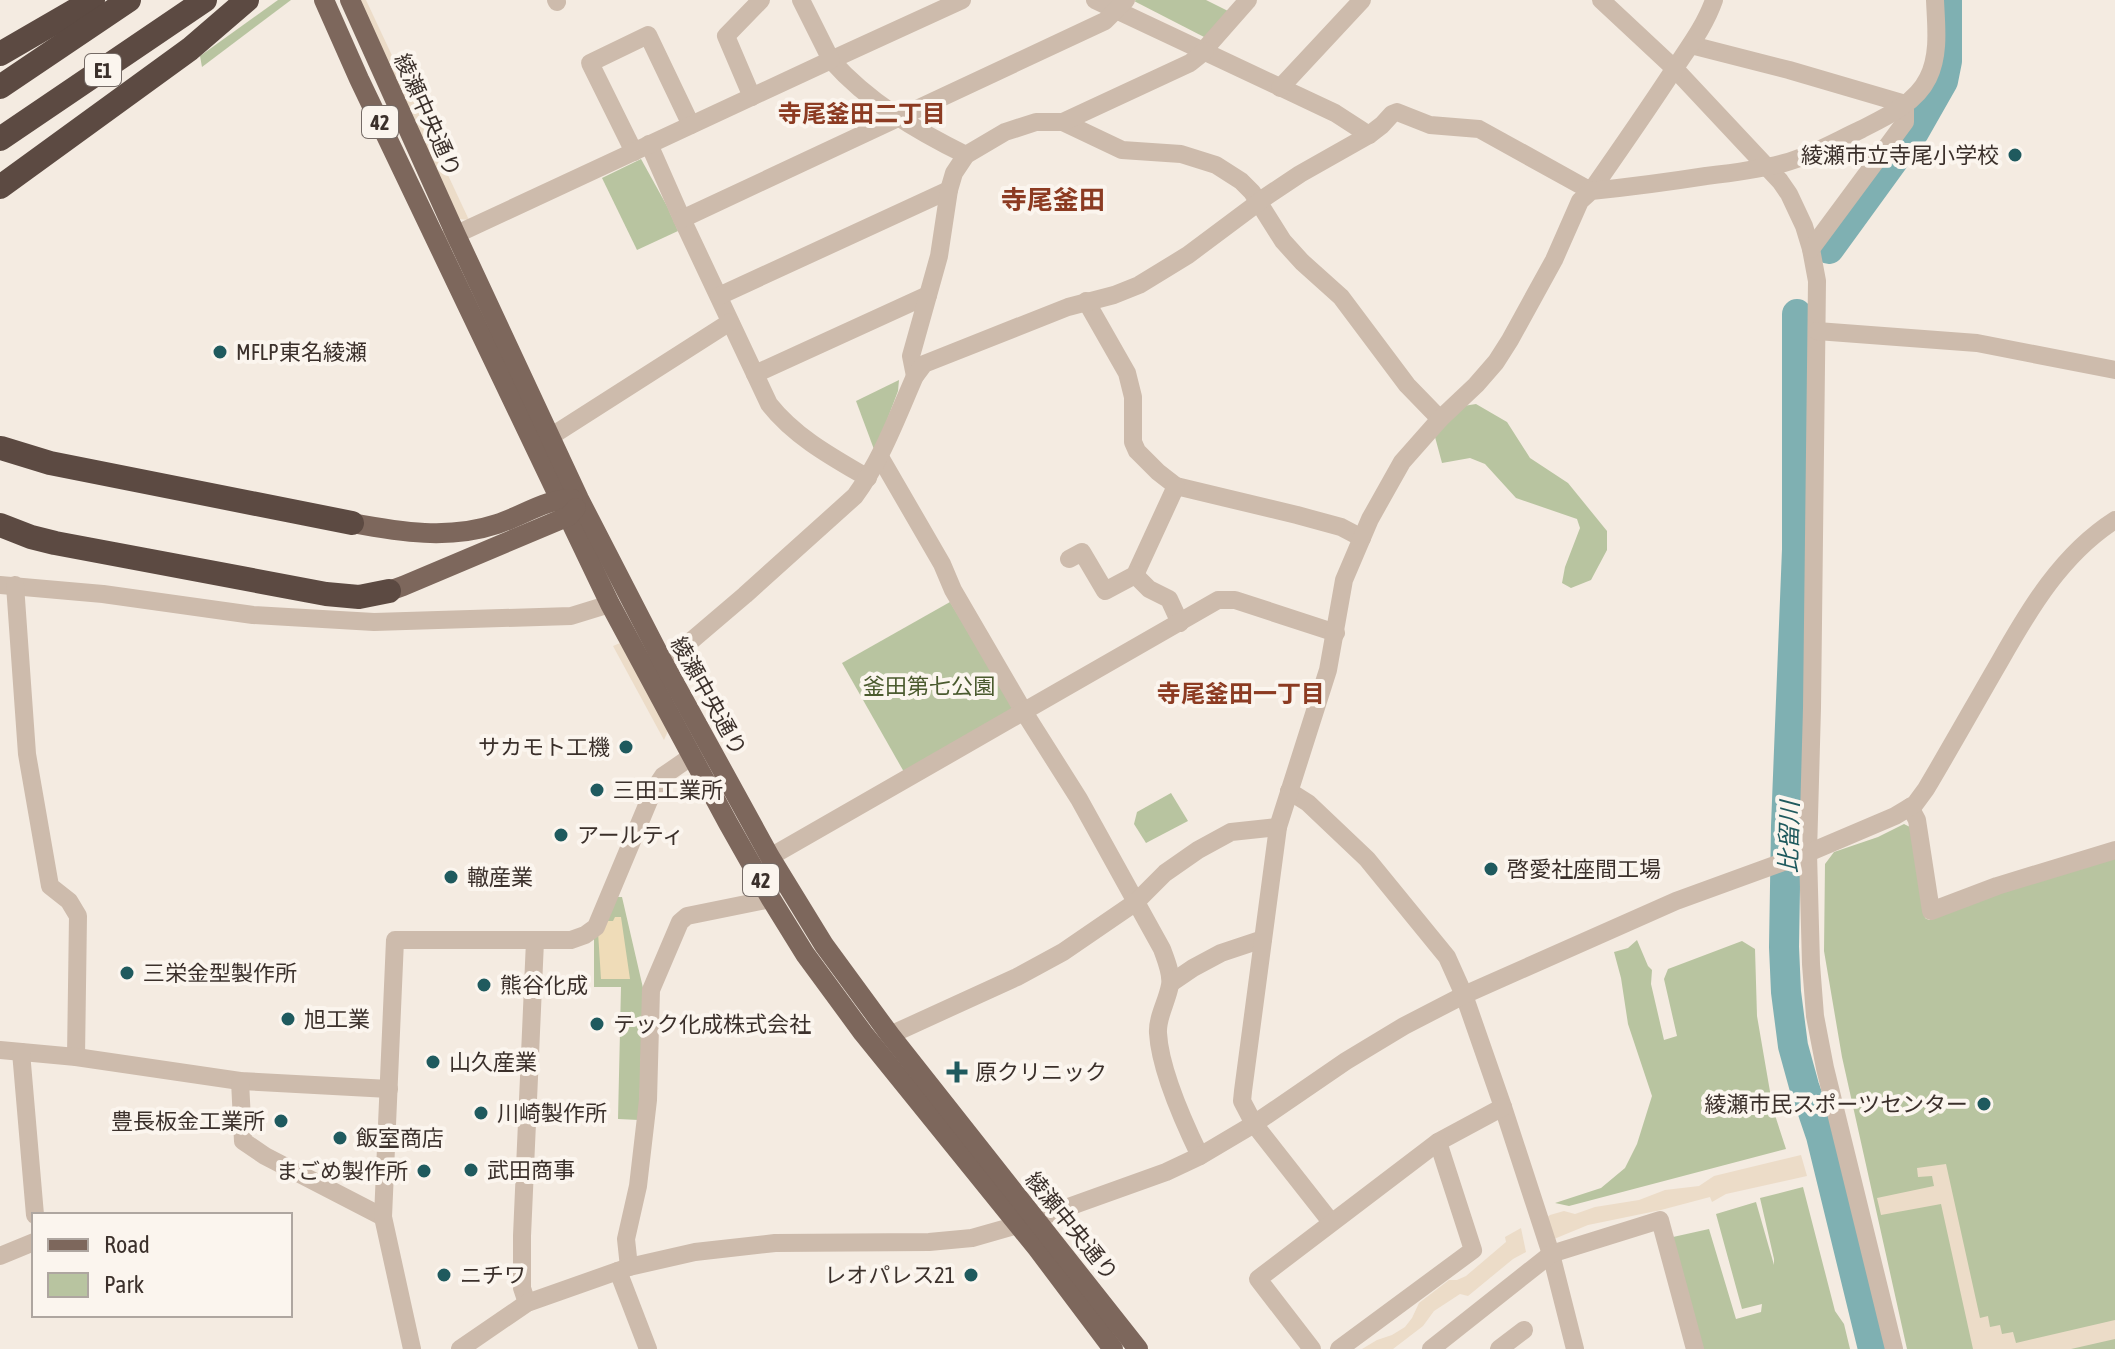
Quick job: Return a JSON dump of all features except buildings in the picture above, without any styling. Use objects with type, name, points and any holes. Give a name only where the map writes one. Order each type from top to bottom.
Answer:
[{"type":"highway","points":[[0,54],[93,0]]},
{"type":"highway","name":"E1","points":[[0,87],[129,0]]},
{"type":"highway","name":"E1","points":[[0,139],[205,0]]},
{"type":"highway","points":[[0,187],[190,49],[247,0]]},
{"type":"highway","points":[[0,448],[79,482],[191,503],[238,502],[352,523]]},
{"type":"highway","points":[[0,525],[31,537],[80,548],[335,595],[359,597],[389,591]]},
{"type":"highway","points":[[80,548],[161,547],[289,573],[318,582]]},
{"type":"main road","name":"綾瀬中央通り","points":[[324,0],[359,79],[550,437],[610,604],[771,899],[805,954],[863,1033],[1138,1349]]},
{"type":"main road","name":"綾瀬中央通り","points":[[350,0],[447,239],[572,504],[770,857],[824,945],[1027,1222],[1113,1349]]},
{"type":"main road","points":[[352,523],[412,533],[458,532],[572,504]]},
{"type":"main road","points":[[318,582],[358,592],[389,591],[572,504]]},
{"type":"street","points":[[752,97],[726,36],[761,0]]},
{"type":"street","points":[[801,0],[831,60],[845,76],[899,118],[966,155]]},
{"type":"street","points":[[447,239],[962,0]]},
{"type":"street","points":[[1095,0],[1121,5],[1204,50],[1335,113],[1369,135]]},
{"type":"street","points":[[915,376],[911,356],[939,256],[949,190],[954,173],[966,155],[1021,125],[1063,122],[1190,63],[1248,0]]},
{"type":"street","points":[[1280,88],[1362,0]]},
{"type":"street","points":[[1601,0],[1675,69],[1768,167],[1793,202],[1811,249],[1817,281],[1817,331],[1812,708],[1804,854],[1810,952],[1819,1040],[1894,1349]]},
{"type":"street","points":[[1331,1222],[1254,1124],[1242,1101],[1278,827],[1328,670],[1344,580],[1370,519],[1402,462],[1496,362],[1554,260],[1580,201],[1591,191],[1637,127],[1691,45],[1714,0]]},
{"type":"street","points":[[664,664],[855,496],[880,457],[915,376],[924,364],[1068,307],[1139,285],[1188,255],[1257,202],[1369,135],[1392,114],[1397,112],[1430,125],[1479,129],[1591,191],[1768,167],[1806,156],[1880,120],[1919,92],[1934,62],[1935,0]]},
{"type":"street","points":[[682,219],[1105,21],[1121,5]]},
{"type":"street","points":[[691,125],[648,35],[590,63],[682,219],[769,404],[782,421],[814,445],[868,478]]},
{"type":"street","points":[[1691,45],[1905,104]]},
{"type":"street","points":[[1811,249],[1905,122],[1905,104]]},
{"type":"street","points":[[1063,122],[1122,150],[1181,154],[1216,165],[1241,181],[1252,192],[1283,241],[1341,297],[1407,385],[1440,419]]},
{"type":"street","points":[[719,296],[949,190]]},
{"type":"street","points":[[755,374],[928,295]]},
{"type":"street","points":[[1086,301],[1127,373],[1133,397],[1133,442],[1137,451],[1158,472],[1176,486],[1341,527],[1362,538]]},
{"type":"street","points":[[550,437],[730,322]]},
{"type":"street","points":[[1817,331],[1977,343],[2115,370]]},
{"type":"street","points":[[880,457],[942,564],[953,590],[1079,799],[1162,949],[1171,983],[1158,1030],[1160,1051],[1182,1118],[1200,1156]]},
{"type":"street","points":[[1081,552],[1105,591],[1135,575],[1176,486]]},
{"type":"street","points":[[460,1349],[527,1303],[624,1269],[695,1252],[775,1243],[929,1242],[972,1238],[1027,1222],[1166,1172],[1254,1124],[1346,1061],[1404,1026],[1464,995],[1676,901],[1804,854],[1895,816],[1920,797],[1933,778],[2033,605],[2055,575],[2083,544],[2115,520]]},
{"type":"street","points":[[1135,575],[1149,589],[1169,599],[1180,623]]},
{"type":"street","points":[[76,1057],[78,916],[69,901],[50,886],[27,754],[8,585],[175,603],[253,615],[374,622],[571,616],[610,604]]},
{"type":"street","points":[[770,857],[1218,600],[1235,600],[1336,633]]},
{"type":"street","points":[[412,1349],[383,1217],[395,940],[535,941],[571,940],[585,935],[596,927],[653,791],[663,776],[692,756]]},
{"type":"street","points":[[1289,791],[1308,803],[1367,859],[1447,957],[1464,995],[1503,1107],[1551,1254],[1575,1349]]},
{"type":"street","points":[[1910,807],[1917,820],[1931,911],[1997,886],[2115,850]]},
{"type":"street","points":[[890,1035],[1017,977],[1063,952],[1136,902],[1165,873],[1231,832],[1278,827]]},
{"type":"street","points":[[648,1349],[624,1269],[648,1100],[651,990],[680,922],[687,916],[771,899]]},
{"type":"street","points":[[1171,983],[1221,953],[1263,939]]},
{"type":"street","points":[[527,1303],[522,1288],[522,1236],[535,941]]},
{"type":"street","points":[[0,1050],[76,1057],[240,1081],[389,1089]]},
{"type":"street","points":[[21,1052],[35,1213]]},
{"type":"street","points":[[240,1081],[243,1141],[265,1156],[383,1217]]},
{"type":"street","points":[[1312,1349],[1258,1279],[1438,1142],[1503,1107]]},
{"type":"street","points":[[1339,1349],[1473,1250],[1438,1142]]},
{"type":"street","points":[[1431,1349],[1551,1254],[1660,1220],[1695,1349]]},
{"type":"street","points":[[0,1256],[32,1243]]},
{"type":"street","points":[[1499,1349],[1524,1330]]},
{"type":"green space","points":[[278,0],[291,0],[202,67],[200,56]]},
{"type":"green space","points":[[1136,0],[1206,0],[1230,12],[1206,38]]},
{"type":"green space","points":[[641,159],[678,231],[637,250],[602,178]]},
{"type":"green space","points":[[899,380],[898,391],[875,452],[856,401]]},
{"type":"green space","points":[[1476,404],[1507,422],[1530,458],[1568,483],[1607,531],[1607,550],[1591,580],[1571,588],[1562,583],[1580,528],[1577,519],[1516,498],[1485,464],[1470,458],[1442,463],[1435,437],[1457,407]]},
{"type":"green space","name":"釜田第七公園","points":[[950,602],[1013,706],[904,772],[842,663]]},
{"type":"green space","points":[[1171,793],[1188,821],[1146,843],[1134,824],[1137,812]]},
{"type":"green space","name":"綾瀬市民スポーツセンター","points":[[1904,824],[1914,829],[1925,918],[1929,920],[2010,886],[2115,857],[2115,1349],[1907,1349],[1842,1057],[1824,951],[1825,864],[1834,852],[1878,837]]},
{"type":"green space","points":[[616,897],[622,897],[643,988],[639,1120],[618,1119],[621,987],[594,987],[594,937]]},
{"type":"green space","points":[[1637,940],[1652,970],[1651,984],[1664,1040],[1677,1036],[1664,979],[1668,969],[1742,941],[1755,949],[1757,1016],[1773,1109],[1786,1149],[1569,1206],[1555,1203],[1601,1188],[1625,1168],[1637,1144],[1652,1096],[1628,1024],[1614,952],[1628,948]]},
{"type":"green space","points":[[1803,1187],[1835,1311],[1844,1324],[1850,1349],[1703,1349],[1673,1237],[1709,1229],[1736,1319],[1761,1312],[1762,1304],[1742,1309],[1716,1214],[1756,1202],[1774,1265],[1760,1198]]},
{"type":"sand","points":[[615,917],[621,917],[630,979],[601,979],[598,932]]},
{"type":"shaded area","points":[[356,0],[366,0],[469,220],[459,219]]},
{"type":"shaded area","points":[[620,643],[668,731],[664,740],[613,646]]},
{"type":"shaded area","points":[[1801,1155],[1807,1176],[1726,1194],[1712,1202],[1710,1197],[1588,1225],[1554,1239],[1546,1218],[1564,1211],[1575,1214],[1595,1207],[1639,1200],[1665,1190],[1699,1186],[1714,1176]]},
{"type":"shaded area","points":[[1946,1164],[1980,1318],[1988,1316],[1990,1327],[2000,1325],[2002,1334],[2013,1332],[2016,1343],[2115,1320],[2115,1339],[2071,1349],[1973,1349],[1941,1204],[1881,1215],[1877,1198],[1934,1186],[1932,1176],[1918,1177],[1917,1168]]},
{"type":"shaded area","points":[[1521,1228],[1526,1252],[1468,1296],[1460,1294],[1434,1311],[1423,1326],[1393,1349],[1362,1349],[1405,1327],[1419,1303],[1449,1280],[1466,1276],[1506,1242],[1505,1237]]},
{"type":"waterway","name":"比留川","points":[[1829,249],[1914,132],[1943,81],[1947,61],[1947,0]]},
{"type":"waterway","name":"比留川","points":[[1797,314],[1797,549],[1786,826],[1786,992],[1793,1046],[1821,1136],[1873,1349]]},
{"type":"place","name":"綾瀬市立寺尾小学校","points":[[2015,155]]},
{"type":"place","name":"MFLP東名綾瀬","points":[[220,352]]},
{"type":"place","name":"サカモト工機","points":[[626,747]]},
{"type":"place","name":"三田工業所","points":[[597,790]]},
{"type":"place","name":"アールティ","points":[[561,835]]},
{"type":"place","name":"啓愛社座間工場","points":[[1491,869]]},
{"type":"place","name":"轍産業","points":[[451,877]]},
{"type":"place","name":"三栄金型製作所","points":[[127,973]]},
{"type":"place","name":"熊谷化成","points":[[484,985]]},
{"type":"place","name":"旭工業","points":[[288,1019]]},
{"type":"place","name":"テック化成株式会社","points":[[597,1024]]},
{"type":"place","name":"山久産業","points":[[433,1062]]},
{"type":"place","name":"原クリニック","points":[[957,1072]]},
{"type":"place","name":"綾瀬市民スポーツセンター","points":[[1984,1104]]},
{"type":"place","name":"川崎製作所","points":[[481,1113]]},
{"type":"place","name":"豊長板金工業所","points":[[281,1121]]},
{"type":"place","name":"飯室商店","points":[[340,1138]]},
{"type":"place","name":"武田商事","points":[[471,1170]]},
{"type":"place","name":"まごめ製作所","points":[[424,1171]]},
{"type":"place","name":"ニチワ","points":[[444,1275]]},
{"type":"place","name":"レオパレス21","points":[[971,1275]]},
{"type":"district","name":"寺尾釜田二丁目","points":[[862,113]]},
{"type":"district","name":"寺尾釜田","points":[[1053,200]]},
{"type":"district","name":"寺尾釜田一丁目","points":[[1241,693]]}]
